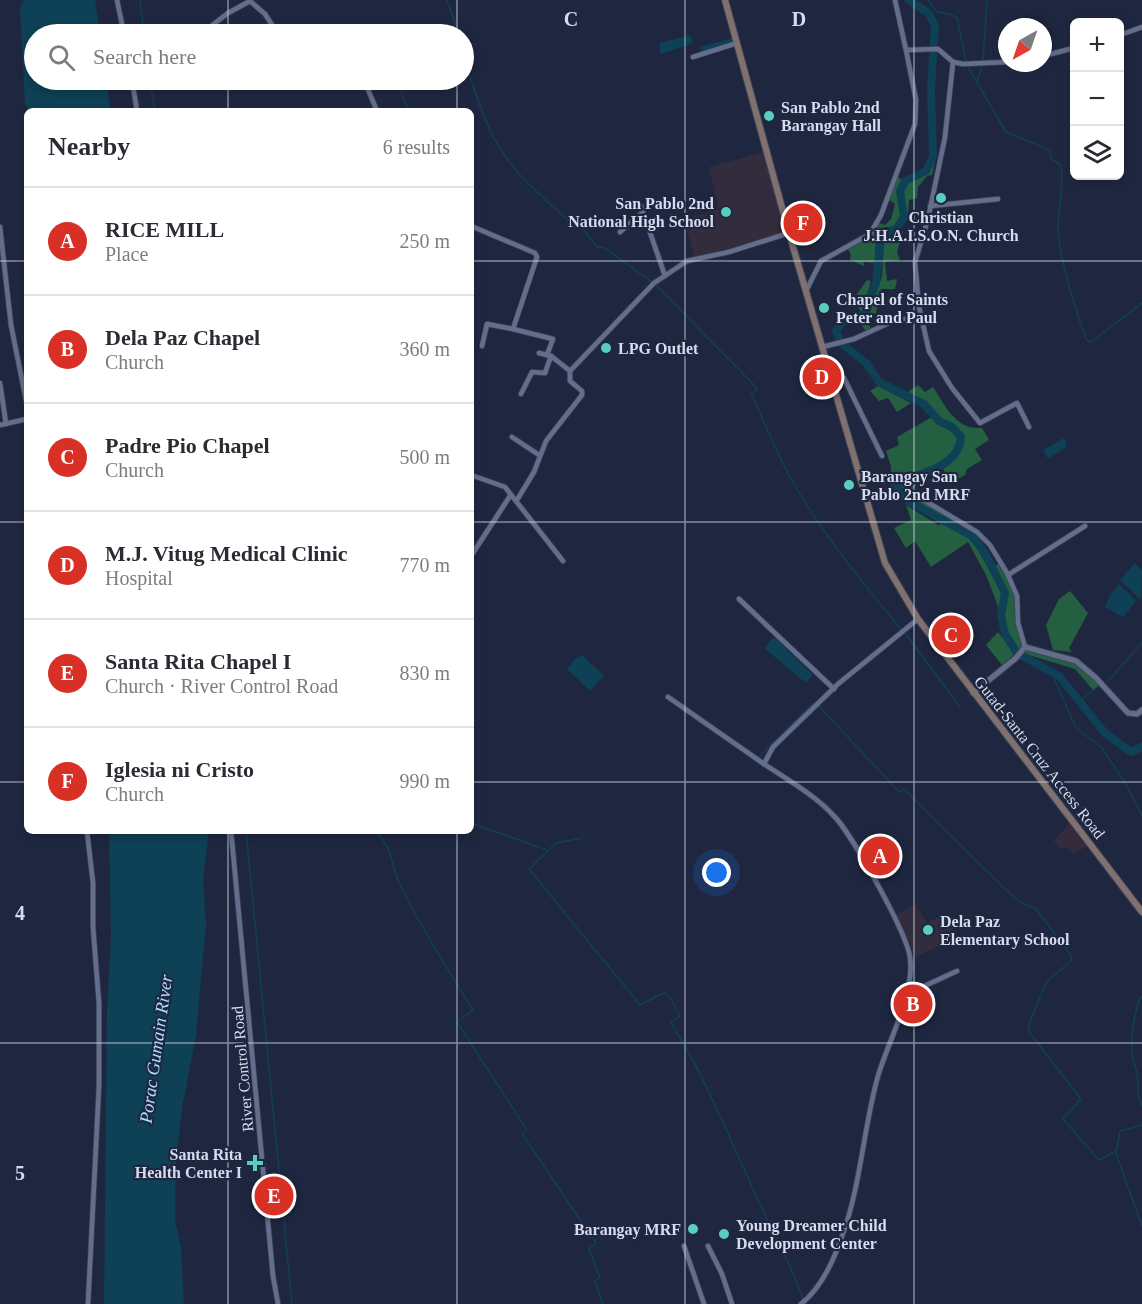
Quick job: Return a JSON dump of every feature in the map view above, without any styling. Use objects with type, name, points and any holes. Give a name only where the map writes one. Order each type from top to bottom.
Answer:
[{"type":"main road","name":"Gutad-Santa Cruz Access Road","points":[[725,0],[789,233],[885,563],[918,619],[1142,912]]},
{"type":"street","points":[[117,0],[122,24]]},
{"type":"street","points":[[806,291],[820,261],[870,234],[881,215],[915,124],[916,100],[894,0]]},
{"type":"street","points":[[214,24],[250,1],[265,14],[272,24]]},
{"type":"street","points":[[1124,34],[1141,30]]},
{"type":"street","points":[[693,57],[737,42]]},
{"type":"street","points":[[906,50],[929,47],[938,49],[953,62],[963,64],[998,63]]},
{"type":"street","points":[[1052,54],[1070,49]]},
{"type":"street","points":[[953,62],[945,137],[915,262],[921,316],[929,351],[952,388],[980,423],[1017,403],[1029,427]]},
{"type":"street","points":[[134,90],[137,108]]},
{"type":"street","points":[[368,90],[375,108]]},
{"type":"street","points":[[930,206],[998,199]]},
{"type":"street","points":[[641,206],[664,276]]},
{"type":"street","points":[[620,232],[643,212]]},
{"type":"street","points":[[0,227],[11,325],[24,390]]},
{"type":"street","points":[[474,227],[535,253],[537,257],[513,329]]},
{"type":"street","points":[[517,500],[534,472],[546,441],[582,395],[582,391],[570,381],[570,372],[654,283],[687,261],[729,252],[789,233]]},
{"type":"street","points":[[822,347],[854,339],[891,322],[921,316]]},
{"type":"street","points":[[482,346],[487,324],[553,339],[545,373],[532,372],[521,394]]},
{"type":"street","points":[[539,353],[549,356],[570,372]]},
{"type":"street","points":[[831,379],[844,378],[882,456]]},
{"type":"street","points":[[0,383],[6,424]]},
{"type":"street","points":[[0,425],[24,420]]},
{"type":"street","points":[[512,437],[539,455]]},
{"type":"street","points":[[474,476],[505,486],[510,496],[517,500],[563,561]]},
{"type":"street","points":[[474,551],[510,496]]},
{"type":"street","points":[[922,499],[982,536],[1008,575],[1017,596],[1018,623],[1023,650]]},
{"type":"street","points":[[1008,575],[1085,526]]},
{"type":"street","points":[[739,599],[834,689]]},
{"type":"street","points":[[764,764],[773,747],[834,689],[918,619]]},
{"type":"street","points":[[973,693],[1023,650]]},
{"type":"street","points":[[1023,650],[1076,661],[1096,678],[1128,713],[1137,714],[1142,710]]},
{"type":"street","points":[[668,697],[833,814],[848,834],[882,894],[910,958],[905,995],[878,1076],[850,1212],[841,1239],[824,1276],[810,1297],[801,1304]]},
{"type":"street","points":[[87,834],[93,883],[99,1027],[99,1086],[88,1304]]},
{"type":"street","name":"River Control Road","points":[[231,834],[273,1276],[278,1304]]},
{"type":"street","points":[[905,995],[957,971]]},
{"type":"street","points":[[708,1245],[722,1274],[732,1304]]},
{"type":"street","points":[[684,1246],[704,1304]]},
{"type":"shaded area","points":[[764,152],[786,233],[695,259],[684,219],[719,209],[709,167]]},
{"type":"shaded area","points":[[1069,824],[1087,847],[1072,853],[1067,848],[1060,848],[1054,841]]},
{"type":"shaded area","name":"Dela Paz Elementary School","points":[[916,904],[927,923],[945,913],[956,937],[916,957],[896,915]]},
{"type":"green space","points":[[936,156],[932,175],[927,176],[918,187],[917,198],[909,200],[908,219],[903,191],[907,182],[929,171]]},
{"type":"green space","points":[[897,177],[901,179],[898,190],[902,216],[895,228],[884,227],[876,238],[875,263],[864,262],[864,266],[850,260],[851,254],[847,248],[862,241],[878,223],[885,225],[891,219],[895,204],[888,199]]},
{"type":"green space","points":[[903,231],[897,252],[900,260],[885,262],[887,281],[897,279],[895,289],[881,289],[876,313],[868,317],[870,328],[866,331],[859,321],[867,314],[882,277],[884,239]]},
{"type":"green space","points":[[867,280],[871,281],[862,313],[855,303],[857,294]]},
{"type":"green space","points":[[918,385],[925,392],[933,387],[958,421],[973,428],[982,428],[989,440],[975,449],[982,460],[967,469],[965,475],[951,483],[943,469],[963,447],[961,436],[925,404],[905,394]]},
{"type":"green space","points":[[878,386],[911,403],[897,412],[888,398],[879,401],[870,391]]},
{"type":"green space","points":[[932,417],[958,437],[955,448],[950,456],[941,462],[891,486],[891,466],[886,451],[899,445],[897,437]]},
{"type":"green space","points":[[911,479],[916,485],[912,490],[919,496],[975,530],[978,536],[910,501],[899,486]]},
{"type":"green space","points":[[906,505],[938,525],[943,524],[972,539],[1002,593],[999,609],[986,575],[968,542],[931,567],[915,541],[906,548],[894,528],[911,520]]},
{"type":"green space","points":[[1002,562],[1017,596],[1016,623],[1024,644],[1019,650],[1007,633],[1004,616],[1006,592],[993,567]]},
{"type":"green space","points":[[1070,591],[1088,613],[1069,648],[1072,652],[1053,650],[1046,625],[1059,599]]},
{"type":"green space","points":[[998,632],[1015,654],[1002,665],[986,645]]},
{"type":"green space","points":[[1026,648],[1072,656],[1104,682],[1093,690],[1075,669],[1022,653]]},
{"type":"water","points":[[24,0],[95,0],[99,24],[24,24],[24,84],[20,8]]},
{"type":"water","points":[[691,35],[692,44],[660,54],[660,43]]},
{"type":"water","points":[[733,38],[735,47],[703,56],[700,47]]},
{"type":"water","points":[[24,90],[108,90],[110,108],[27,108]]},
{"type":"water","points":[[1064,438],[1067,442],[1065,448],[1048,459],[1043,450]]},
{"type":"water","points":[[1135,563],[1142,570],[1141,600],[1120,580]]},
{"type":"water","points":[[1119,584],[1136,601],[1123,617],[1105,607],[1110,595]]},
{"type":"water","points":[[774,637],[813,675],[806,683],[764,648]]},
{"type":"water","points":[[582,655],[604,676],[590,691],[567,669],[576,658]]},
{"type":"water","name":"Porac Gumain River","points":[[109,834],[209,834],[203,880],[206,924],[196,1035],[182,1108],[176,1160],[175,1220],[181,1247],[184,1304],[104,1304],[107,1012],[111,935]]},
{"type":"waterway","points":[[140,0],[143,24]]},
{"type":"waterway","points":[[447,0],[455,24]]},
{"type":"waterway","points":[[909,0],[928,13],[935,25],[931,89],[933,156],[926,171],[905,181],[900,191],[904,217],[896,229],[883,234],[880,242],[876,283],[865,314],[842,322],[836,331],[841,343],[866,363],[879,382],[924,404],[939,421],[952,427],[961,437],[959,447],[946,462],[897,483],[896,486],[908,501],[972,536],[985,553],[1005,593],[1001,615],[1005,634],[1017,653],[1059,676],[1105,733],[1131,752],[1142,747]]},
{"type":"waterway","points":[[928,0],[937,12],[950,14],[957,18],[966,61]]},
{"type":"waterway","points":[[983,61],[987,0]]},
{"type":"waterway","points":[[977,82],[982,65]]},
{"type":"waterway","points":[[968,67],[1006,132],[1050,150],[1051,159],[1061,165],[1058,225],[1061,251],[1068,283],[1087,341],[1091,342],[1142,303]]},
{"type":"waterway","points":[[474,89],[490,131],[517,172],[570,222],[574,217],[597,247],[605,248],[652,282]]},
{"type":"waterway","points":[[152,90],[155,108]]},
{"type":"waterway","points":[[400,90],[408,108]]},
{"type":"waterway","points":[[656,285],[754,385],[757,390],[751,394],[785,467],[802,497],[842,556],[901,629]]},
{"type":"waterway","points":[[872,660],[904,633]]},
{"type":"waterway","points":[[905,633],[960,707]]},
{"type":"waterway","points":[[1108,681],[1142,643]]},
{"type":"waterway","points":[[1050,669],[1076,728],[1102,748],[1124,781],[1142,816]]},
{"type":"waterway","points":[[1081,700],[1099,686]]},
{"type":"waterway","points":[[759,757],[813,703]]},
{"type":"waterway","points":[[818,705],[899,792],[904,789],[1004,888],[1022,903],[1036,909],[1071,955],[1071,961],[1047,981],[1029,1024],[1029,1032],[1081,1099],[1063,1119],[1099,1160],[1116,1151]]},
{"type":"waterway","points":[[474,824],[547,850]]},
{"type":"waterway","points":[[246,834],[292,1304]]},
{"type":"waterway","points":[[378,834],[386,845],[398,881],[418,920],[473,1010],[457,1022],[527,1130],[522,1134],[596,1243],[589,1249],[600,1277],[595,1281],[603,1304]]},
{"type":"waterway","points":[[582,838],[556,843],[529,869],[640,1005],[663,993],[668,994],[680,1016],[671,1023],[708,1090],[765,1216],[789,1263],[803,1300]]},
{"type":"waterway","points":[[1142,996],[1135,1013],[1132,1045],[1138,1094],[1142,1106]]},
{"type":"waterway","points":[[1142,1125],[1120,1131],[1116,1153],[1142,1226]]},
{"type":"place","name":"San Pablo 2nd Barangay Hall","points":[[769,116]]},
{"type":"place","name":"Christian J.H.A.I.S.O.N. Church","points":[[941,198]]},
{"type":"place","name":"San Pablo 2nd National High School","points":[[726,212]]},
{"type":"place","name":"Iglesia ni Cristo","points":[[803,223]]},
{"type":"place","name":"Chapel of Saints Peter and Paul","points":[[824,308]]},
{"type":"place","name":"LPG Outlet","points":[[606,348]]},
{"type":"place","name":"M.J. Vitug Medical Clinic","points":[[822,377]]},
{"type":"place","name":"Barangay San Pablo 2nd MRF","points":[[849,485]]},
{"type":"place","name":"Padre Pio Chapel","points":[[951,635]]},
{"type":"place","name":"RICE MILL","points":[[880,856]]},
{"type":"place","name":"Dela Paz Elementary School","points":[[928,930]]},
{"type":"place","name":"Dela Paz Chapel","points":[[913,1004]]},
{"type":"place","name":"Santa Rita Health Center I","points":[[255,1163]]},
{"type":"place","name":"Santa Rita Chapel I","points":[[274,1196]]},
{"type":"place","name":"Barangay MRF","points":[[693,1229]]},
{"type":"place","name":"Young Dreamer Child Development Center","points":[[724,1234]]}]
